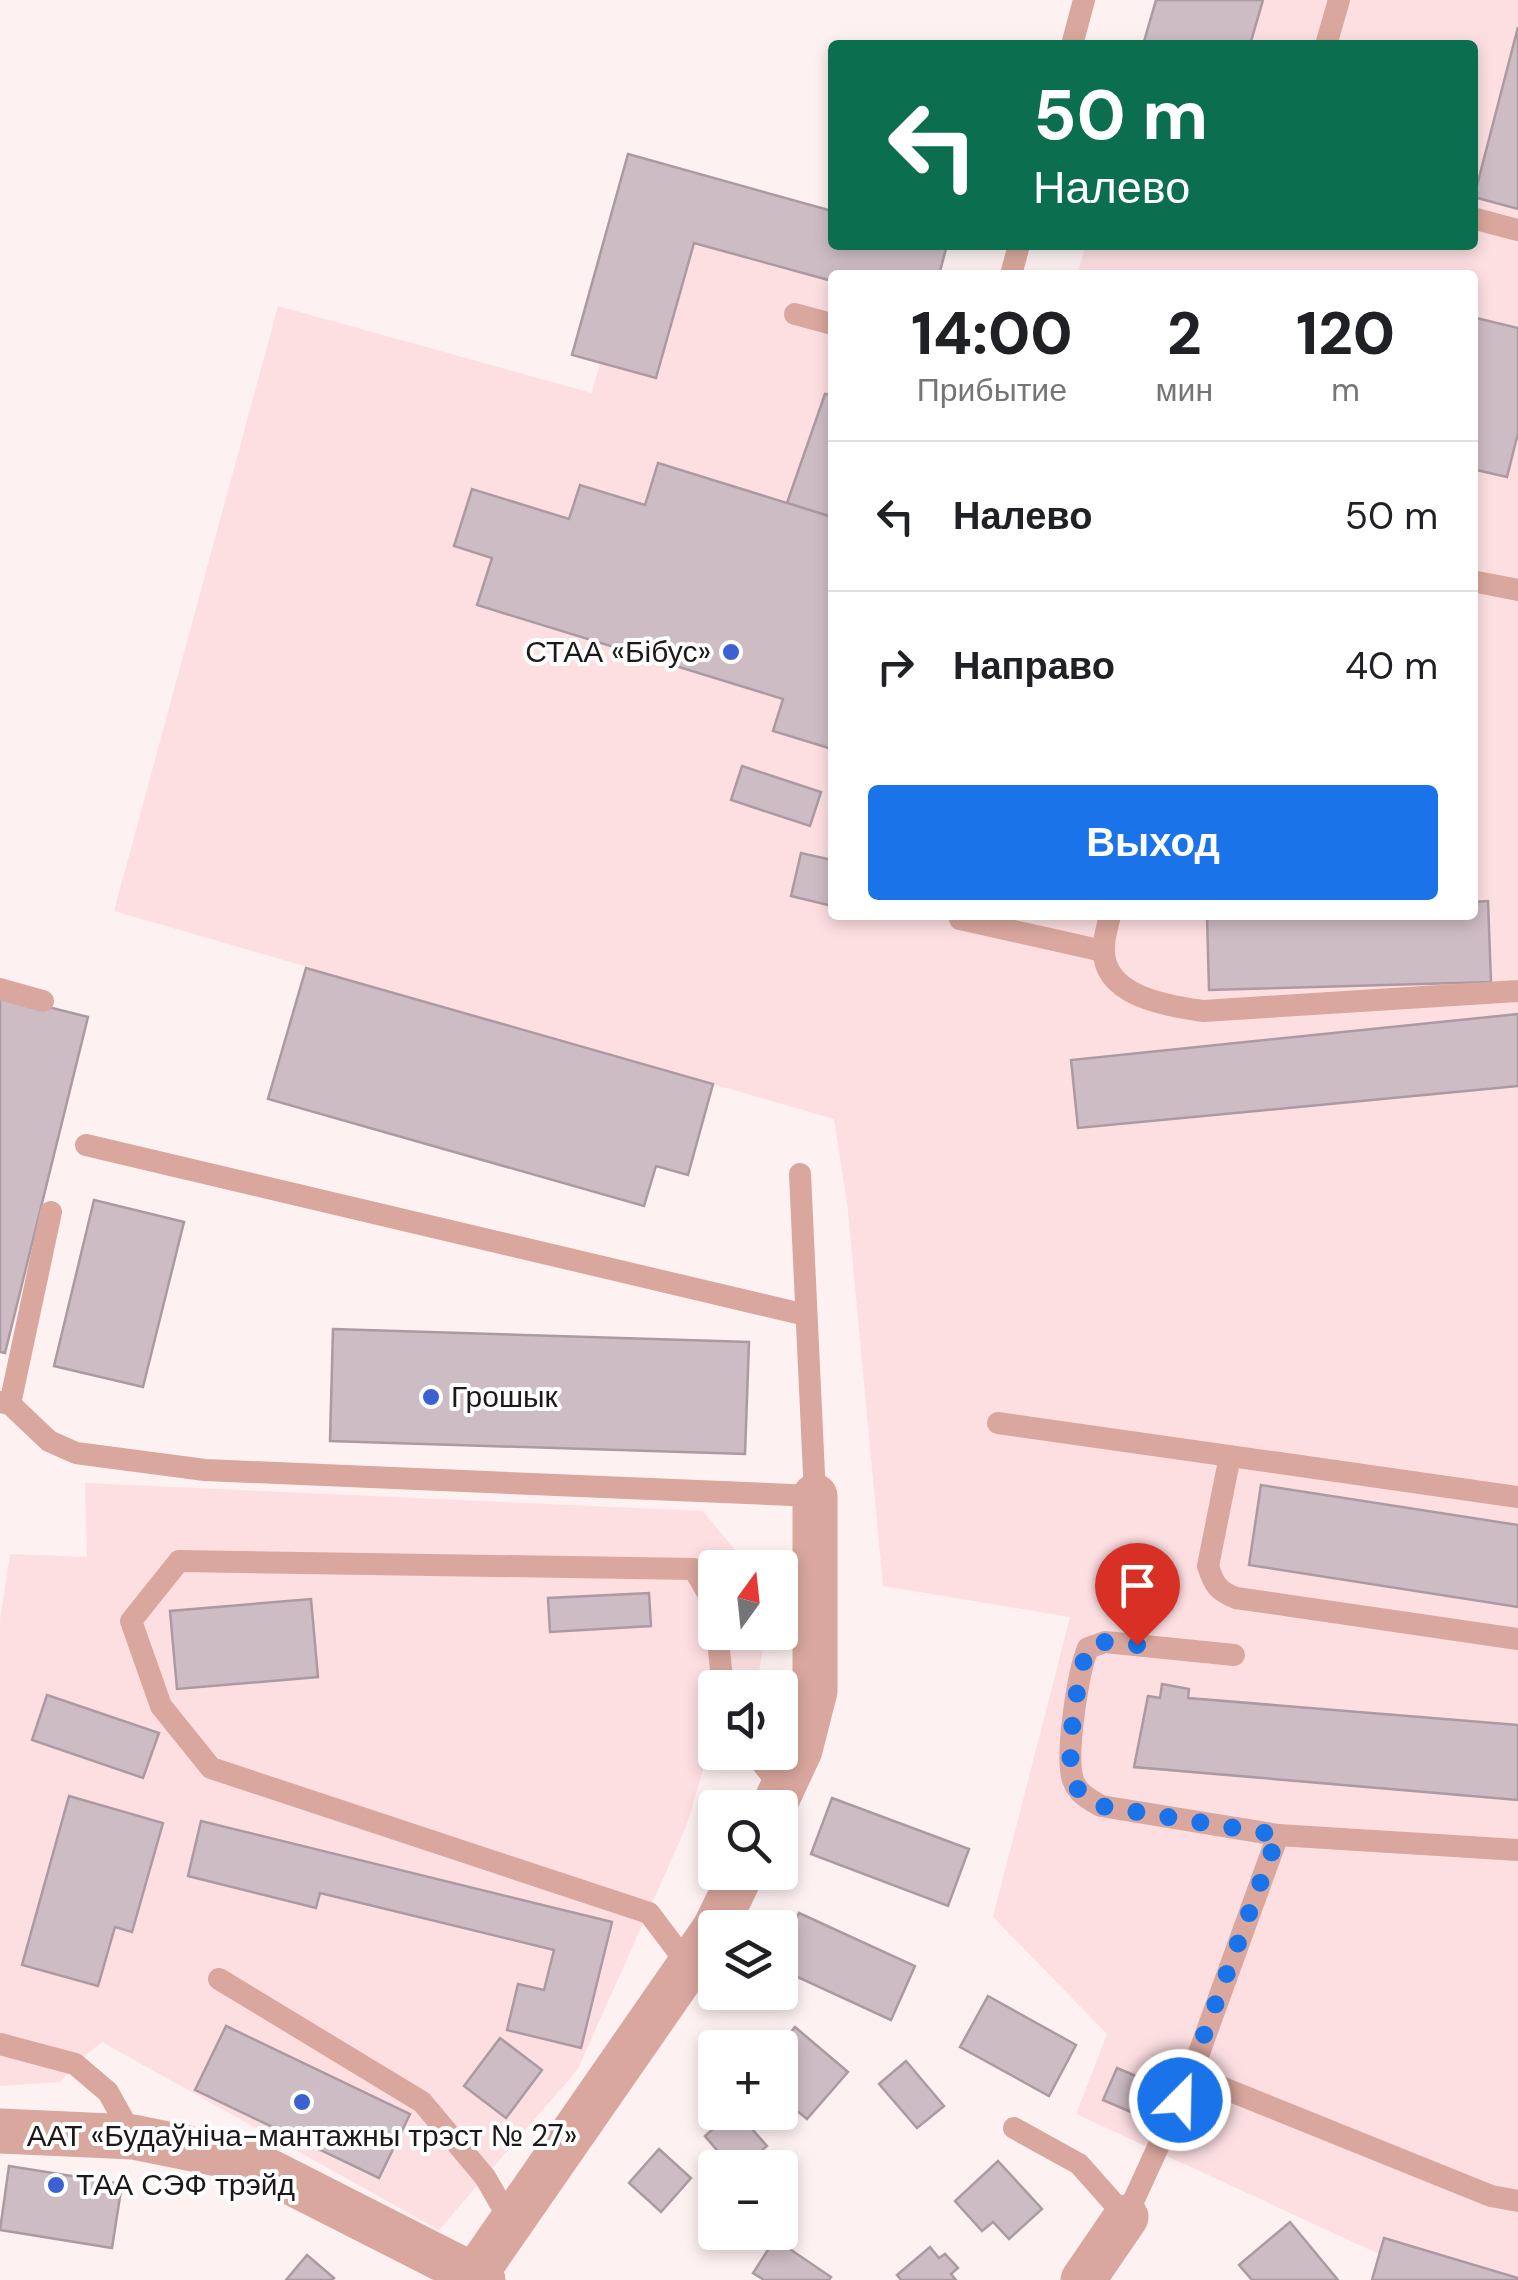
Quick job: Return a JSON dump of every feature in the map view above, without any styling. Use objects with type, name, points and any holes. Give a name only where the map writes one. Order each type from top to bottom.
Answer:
[{"type":"street","points":[[782,1790],[800,1750],[814,1692],[815,1496]]},
{"type":"street","points":[[0,2131],[133,2137],[247,2160],[476,2279],[698,1953]]},
{"type":"street","points":[[1083,2280],[1126,2216]]},
{"type":"lane","points":[[1073,40],[1084,0]]},
{"type":"lane","points":[[1327,40],[1338,0]]},
{"type":"lane","points":[[1478,220],[1518,230]]},
{"type":"lane","points":[[794,314],[828,323]]},
{"type":"lane","points":[[1478,582],[1518,590]]},
{"type":"lane","points":[[964,920],[1103,951]]},
{"type":"lane","points":[[1109,920],[1103,951],[1112,975],[1132,992],[1160,1005],[1203,1011],[1518,991]]},
{"type":"lane","points":[[0,989],[43,1000]]},
{"type":"lane","points":[[86,1145],[806,1314]]},
{"type":"lane","points":[[51,1212],[5,1403],[49,1441],[76,1453],[205,1470],[815,1496],[800,1174]]},
{"type":"lane","points":[[998,1423],[1518,1497]]},
{"type":"lane","points":[[1230,1456],[1208,1566],[1220,1592],[1236,1598],[1518,1639]]},
{"type":"lane","points":[[689,1966],[649,1914],[211,1768],[162,1706],[131,1621],[180,1561],[694,1569],[698,1576]]},
{"type":"lane","points":[[1234,1655],[1105,1642],[1088,1648],[1080,1666],[1070,1762],[1073,1781],[1081,1794],[1101,1806],[1278,1835],[1518,1850]]},
{"type":"lane","points":[[1014,2128],[1079,2164],[1126,2216],[1191,2075],[1278,1835]]},
{"type":"lane","points":[[219,1979],[422,2102],[485,2177],[512,2222]]},
{"type":"lane","points":[[0,2044],[75,2064],[108,2092],[133,2137]]},
{"type":"lane","points":[[1191,2075],[1491,2196],[1518,2201]]},
{"type":"shaded area","points":[[1156,0],[1518,0],[1518,2280],[1381,2255],[1076,2114],[1107,2034],[993,1917],[1070,1617],[883,1586],[847,1202],[834,1119],[114,911],[278,306],[592,393],[600,363],[572,355],[628,154],[828,210],[832,270],[828,270],[828,920],[1478,920],[1478,270],[1078,270],[1084,250],[1478,250],[1478,40],[1144,40]]},
{"type":"shaded area","points":[[85,1483],[703,1511],[735,1550],[698,1550],[698,1650],[763,1650],[759,1670],[698,1670],[698,1770],[703,1770],[686,1827],[578,2069],[439,2230],[102,2042],[60,2082],[0,2086],[0,1620],[10,1554],[87,1557]]},
{"type":"building","points":[[1156,0],[1263,0],[1251,40],[1144,40]]},
{"type":"building","points":[[1518,27],[1518,209],[1478,198],[1478,182]]},
{"type":"building","points":[[628,154],[828,210],[828,250],[946,250],[940,270],[828,270],[828,280],[694,243],[656,378],[572,355]]},
{"type":"building","points":[[1478,318],[1518,328],[1518,433],[1507,477],[1478,470]]},
{"type":"building","points":[[825,394],[828,394],[828,516],[787,503]]},
{"type":"building","name":"СТАА «Бібус»","points":[[658,463],[828,516],[828,748],[773,731],[783,699],[477,605],[492,558],[454,546],[472,489],[569,519],[580,485],[645,505]]},
{"type":"building","points":[[742,766],[821,792],[810,826],[731,800]]},
{"type":"building","points":[[801,853],[828,859],[828,905],[791,896]]},
{"type":"building","points":[[1488,901],[1491,982],[1209,990],[1207,920],[1478,920],[1478,902]]},
{"type":"building","points":[[306,968],[713,1084],[688,1175],[656,1166],[644,1206],[268,1099]]},
{"type":"building","points":[[0,995],[88,1017],[5,1353],[0,1352]]},
{"type":"building","points":[[1518,1014],[1518,1086],[1078,1128],[1071,1060]]},
{"type":"building","points":[[94,1200],[184,1222],[143,1387],[54,1366]]},
{"type":"building","points":[[333,1329],[749,1342],[745,1454],[330,1441]]},
{"type":"building","points":[[1261,1485],[1518,1525],[1518,1607],[1249,1565]]},
{"type":"building","points":[[649,1593],[651,1626],[550,1632],[548,1598]]},
{"type":"building","points":[[311,1599],[318,1677],[177,1689],[170,1611]]},
{"type":"building","points":[[1162,1684],[1189,1689],[1188,1698],[1518,1725],[1518,1800],[1134,1767],[1148,1696],[1160,1698]]},
{"type":"building","points":[[47,1695],[159,1733],[143,1778],[32,1740]]},
{"type":"building","points":[[69,1796],[163,1823],[132,1932],[115,1927],[98,1986],[22,1965]]},
{"type":"building","points":[[832,1798],[969,1849],[948,1906],[811,1854]]},
{"type":"building","points":[[201,1821],[612,1922],[581,2048],[507,2030],[518,1984],[544,1990],[554,1950],[320,1893],[316,1908],[188,1876]]},
{"type":"building","points":[[798,1915],[915,1966],[891,2020],[798,1977]]},
{"type":"building","points":[[988,1996],[1076,2045],[1049,2096],[960,2047]]},
{"type":"building","name":"ААТ «Будаўніча-мантажны трэст № 27»","points":[[226,2026],[410,2114],[379,2178],[195,2090]]},
{"type":"building","points":[[795,2027],[848,2072],[807,2119],[798,2112],[798,2030],[792,2030]]},
{"type":"building","points":[[500,2038],[542,2070],[506,2118],[464,2086]]},
{"type":"building","points":[[906,2061],[944,2106],[917,2128],[879,2084]]},
{"type":"building","points":[[1117,2068],[1171,2091],[1157,2123],[1103,2100]]},
{"type":"building","points":[[712,2130],[753,2130],[767,2146],[762,2150],[717,2150],[705,2136]]},
{"type":"building","points":[[659,2149],[691,2178],[661,2212],[629,2183]]},
{"type":"building","points":[[998,2161],[1042,2209],[1009,2239],[993,2222],[982,2231],[955,2201]]},
{"type":"building","points":[[9,2166],[122,2184],[112,2248],[0,2230]]},
{"type":"building","points":[[1290,2222],[1338,2280],[1252,2280],[1239,2265]]},
{"type":"building","points":[[1384,2238],[1518,2278],[1518,2280],[1372,2280]]},
{"type":"building","points":[[930,2247],[939,2258],[945,2254],[958,2268],[951,2274],[956,2280],[901,2280],[897,2275]]},
{"type":"building","points":[[768,2250],[791,2250],[831,2277],[764,2280],[753,2273]]},
{"type":"building","points":[[307,2255],[334,2278],[286,2280]]},
{"type":"place","name":"СТАА «Бібус»","points":[[731,652]]},
{"type":"place","name":"Грошык","points":[[431,1397]]},
{"type":"place","name":"ААТ «Будаўніча-мантажны трэст № 27»","points":[[302,2102]]},
{"type":"place","name":"ТАА СЭФ трэйд","points":[[56,2185]]},
{"type":"route","points":[[1137,1645],[1105,1642],[1088,1648],[1080,1666],[1070,1762],[1073,1781],[1081,1794],[1101,1806],[1278,1835],[1180,2100]]}]
